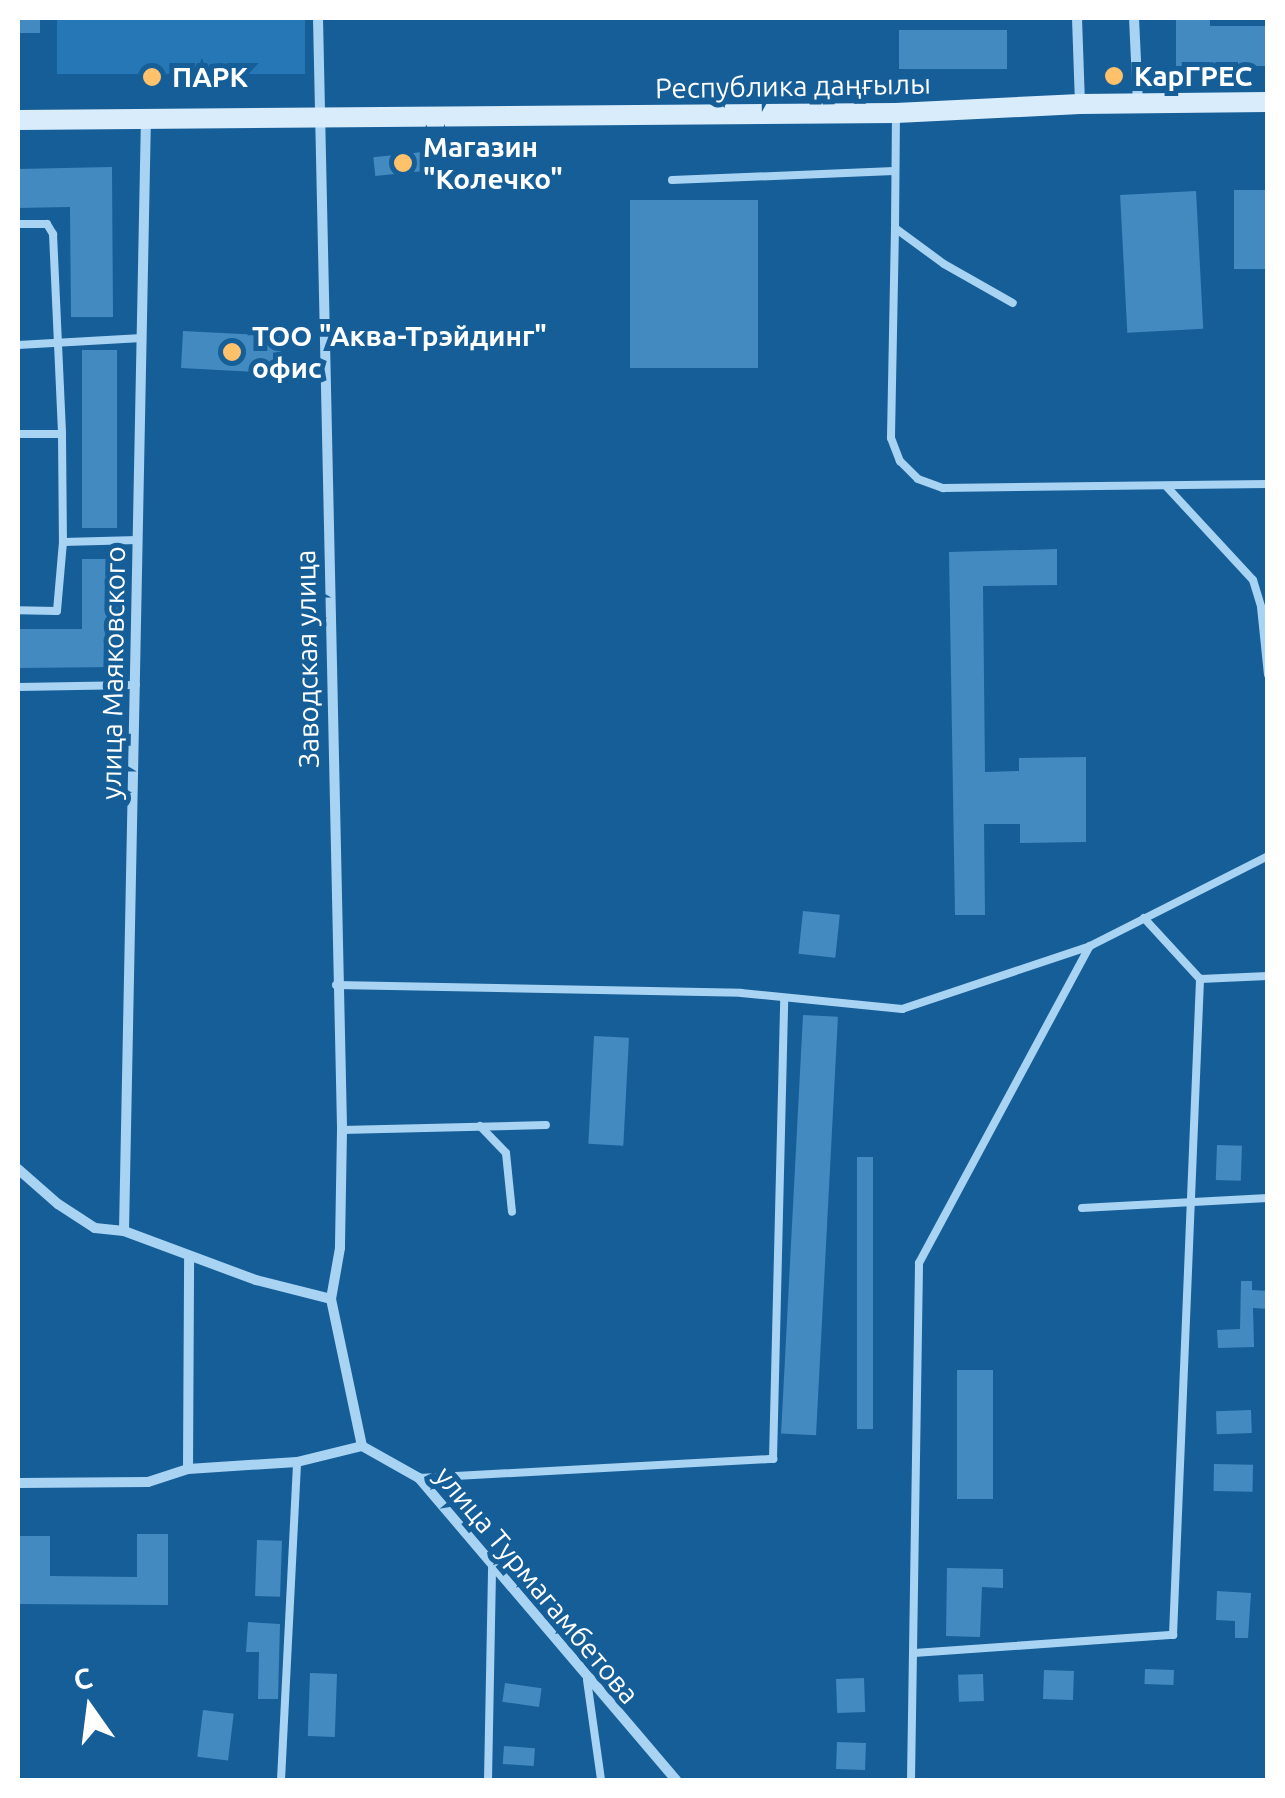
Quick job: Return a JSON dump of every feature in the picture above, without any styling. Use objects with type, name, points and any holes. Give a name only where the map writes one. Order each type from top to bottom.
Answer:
[{"type":"main road","name":"Республика даңғылы","points":[[18,120],[896,113],[1080,104],[1268,102]]},
{"type":"street","name":"Заводская улица","points":[[318,18],[342,1130],[340,1248],[330,1299]]},
{"type":"street","points":[[1077,18],[1080,104]]},
{"type":"street","points":[[1134,18],[1138,103]]},
{"type":"street","name":"улица Маяковского","points":[[124,1231],[146,117]]},
{"type":"street","points":[[18,1168],[58,1204],[94,1228],[124,1231],[189,1257],[330,1299],[362,1446],[297,1462],[188,1470],[148,1482],[18,1483]]},
{"type":"street","points":[[188,1470],[189,1257]]},
{"type":"street","name":"улица Турмагамбетова","points":[[362,1446],[419,1478],[676,1780]]},
{"type":"lane","points":[[896,113],[891,438],[908,470],[942,488],[1268,484]]},
{"type":"lane","points":[[672,180],[894,170]]},
{"type":"lane","points":[[18,224],[51,227],[62,434],[63,542],[62,600],[57,611],[18,610]]},
{"type":"lane","points":[[895,228],[944,264],[1013,303]]},
{"type":"lane","points":[[18,345],[142,338]]},
{"type":"lane","points":[[18,434],[62,434]]},
{"type":"lane","points":[[1166,486],[1253,580],[1261,607],[1268,675]]},
{"type":"lane","points":[[63,542],[138,540]]},
{"type":"lane","points":[[18,687],[136,685]]},
{"type":"lane","points":[[336,985],[784,998],[902,1010],[1090,946],[1268,856]]},
{"type":"lane","points":[[914,1652],[1173,1635],[1200,979],[1144,918]]},
{"type":"lane","points":[[911,1780],[919,1263],[1090,946]]},
{"type":"lane","points":[[1200,979],[1268,976]]},
{"type":"lane","points":[[419,1478],[773,1459],[784,998]]},
{"type":"lane","points":[[342,1130],[546,1125]]},
{"type":"lane","points":[[480,1126],[506,1153],[512,1212]]},
{"type":"lane","points":[[1082,1208],[1268,1198]]},
{"type":"lane","points":[[280,1780],[297,1462]]},
{"type":"lane","points":[[488,1780],[492,1563]]},
{"type":"lane","points":[[587,1680],[602,1780]]},
{"type":"shaded area","points":[[57,18],[305,18],[305,74],[57,74]]},
{"type":"building","points":[[18,18],[40,18],[40,33],[18,33]]},
{"type":"building","points":[[1176,19],[1210,19],[1210,26],[1268,26],[1268,66],[1176,66]]},
{"type":"building","points":[[899,30],[1007,30],[1007,69],[899,69]]},
{"type":"building","name":"Магазин \"Колечко\"","points":[[432,151],[434,170],[375,176],[373,157]]},
{"type":"building","points":[[112,167],[113,317],[71,317],[70,207],[18,208],[18,169]]},
{"type":"building","points":[[1234,190],[1268,190],[1268,269],[1234,269]]},
{"type":"building","points":[[1196,191],[1203,329],[1127,333],[1120,195]]},
{"type":"building","points":[[630,200],[758,200],[758,368],[630,368]]},
{"type":"building","name":"ТОО \"Аква-Трэйдинг\" офис","points":[[183,331],[282,336],[280,373],[181,368]]},
{"type":"building","points":[[82,350],[117,350],[117,528],[82,528]]},
{"type":"building","points":[[1057,549],[1057,585],[983,586],[985,772],[1019,771],[1019,758],[1086,757],[1086,842],[1020,843],[1020,824],[984,824],[985,915],[955,915],[949,552]]},
{"type":"building","points":[[82,559],[118,559],[119,667],[18,668],[18,629],[82,629]]},
{"type":"building","points":[[803,911],[840,915],[835,958],[799,954]]},
{"type":"building","points":[[803,1015],[838,1017],[816,1435],[781,1433]]},
{"type":"building","points":[[594,1036],[629,1038],[623,1146],[588,1144]]},
{"type":"building","points":[[1217,1145],[1242,1146],[1241,1181],[1216,1180]]},
{"type":"building","points":[[857,1157],[873,1157],[873,1429],[857,1429]]},
{"type":"building","points":[[1241,1281],[1252,1281],[1252,1290],[1268,1291],[1268,1309],[1253,1308],[1254,1347],[1218,1348],[1217,1330],[1240,1329]]},
{"type":"building","points":[[957,1370],[993,1370],[993,1499],[957,1499]]},
{"type":"building","points":[[1251,1410],[1252,1433],[1217,1434],[1216,1411]]},
{"type":"building","points":[[1214,1464],[1253,1465],[1253,1492],[1214,1491]]},
{"type":"building","points":[[137,1534],[168,1534],[168,1605],[18,1604],[18,1536],[50,1536],[50,1576],[137,1577]]},
{"type":"building","points":[[257,1540],[282,1541],[280,1597],[255,1596]]},
{"type":"building","points":[[947,1568],[1003,1569],[1003,1588],[982,1587],[980,1637],[946,1636]]},
{"type":"building","points":[[1217,1591],[1251,1593],[1248,1638],[1235,1638],[1235,1621],[1216,1620]]},
{"type":"building","points":[[248,1622],[280,1624],[278,1699],[258,1699],[259,1652],[246,1652]]},
{"type":"building","points":[[1145,1669],[1174,1670],[1173,1685],[1144,1684]]},
{"type":"building","points":[[1044,1670],[1074,1671],[1073,1700],[1043,1699]]},
{"type":"building","points":[[310,1673],[337,1674],[335,1737],[308,1736]]},
{"type":"building","points":[[983,1674],[984,1701],[959,1702],[958,1675]]},
{"type":"building","points":[[864,1678],[865,1712],[837,1713],[836,1679]]},
{"type":"building","points":[[505,1683],[542,1688],[539,1707],[502,1702]]},
{"type":"building","points":[[203,1710],[234,1714],[228,1760],[197,1757]]},
{"type":"building","points":[[837,1742],[866,1743],[865,1770],[836,1769]]},
{"type":"building","points":[[504,1746],[535,1748],[534,1766],[503,1764]]},
{"type":"place","name":"КарГРЕС","points":[[1114,76]]},
{"type":"place","name":"ПАРК","points":[[152,77]]},
{"type":"place","name":"Магазин \"Колечко\"","points":[[403,163]]},
{"type":"place","name":"ТОО \"Аква-Трэйдинг\" офис","points":[[232,352]]}]
